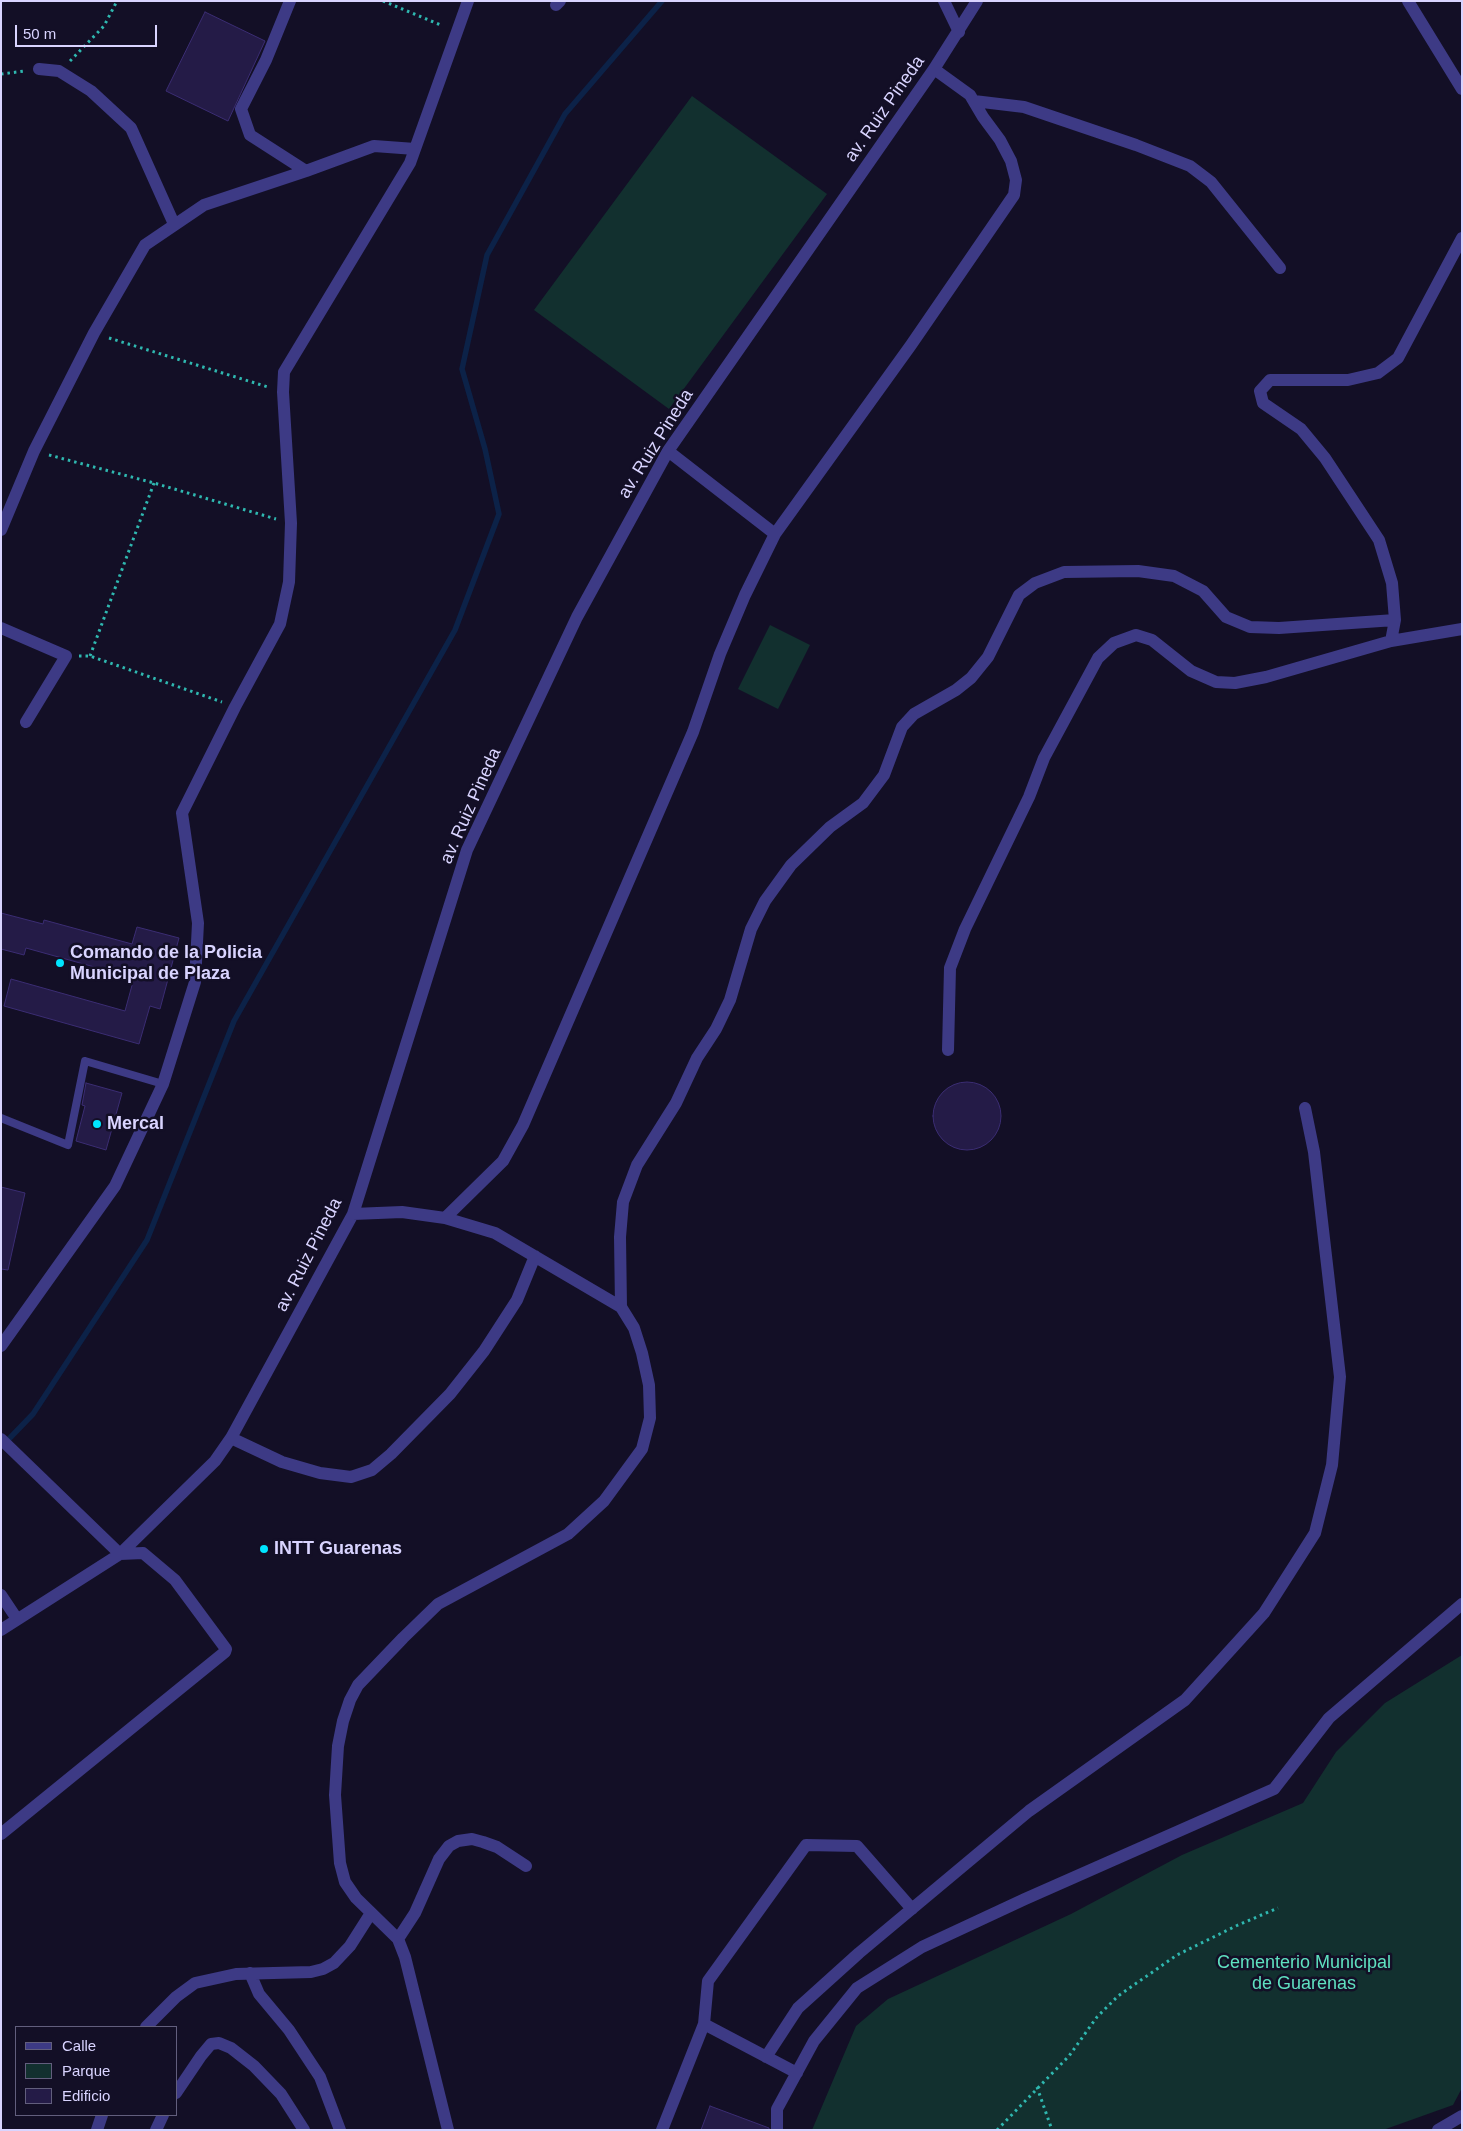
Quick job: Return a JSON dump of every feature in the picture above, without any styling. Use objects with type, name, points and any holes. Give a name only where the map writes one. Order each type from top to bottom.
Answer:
[{"type":"street","points":[[290,1],[266,60],[241,109],[250,135],[306,171]]},
{"type":"street","points":[[1,1346],[115,1186],[163,1084],[195,982],[198,923],[182,813],[235,707],[280,624],[289,582],[291,523],[283,392],[284,372],[410,164],[468,1]]},
{"type":"street","points":[[944,1],[959,32]]},
{"type":"street","name":"av. Ruiz Pineda","points":[[1,1630],[120,1554],[216,1461],[231,1438],[353,1214],[467,850],[577,618],[668,451],[934,69],[977,1]]},
{"type":"street","points":[[1408,1],[1462,89]]},
{"type":"street","points":[[39,69],[59,71],[92,91],[131,128],[174,224]]},
{"type":"street","points":[[445,1218],[503,1161],[523,1125],[693,732],[720,654],[745,595],[775,534],[910,345],[1014,194],[1016,180],[1011,161],[1000,140],[982,117],[970,95],[934,69]]},
{"type":"street","points":[[974,100],[1024,107],[1136,145],[1190,166],[1211,182],[1280,268]]},
{"type":"street","points":[[1,530],[34,451],[94,333],[145,245],[174,224],[204,206],[374,146],[415,149]]},
{"type":"street","points":[[1391,641],[1395,620],[1392,583],[1379,540],[1325,458],[1301,429],[1263,403],[1260,391],[1270,380],[1348,380],[1378,373],[1398,358],[1462,238]]},
{"type":"street","points":[[668,451],[775,534]]},
{"type":"street","points":[[621,1307],[620,1237],[623,1202],[637,1165],[676,1103],[697,1058],[716,1030],[727,1008],[752,929],[765,901],[791,865],[830,827],[863,803],[884,775],[902,727],[914,714],[956,690],[971,678],[988,657],[1019,595],[1035,583],[1064,572],[1138,571],[1174,576],[1203,591],[1226,617],[1250,627],[1278,628],[1395,620]]},
{"type":"street","points":[[1,628],[66,656],[26,722]]},
{"type":"street","points":[[948,1050],[950,968],[965,929],[1029,797],[1044,758],[1098,658],[1114,642],[1136,635],[1152,640],[1190,671],[1216,682],[1234,684],[1266,677],[1391,641],[1462,629]]},
{"type":"street","points":[[766,2057],[798,2008],[859,1953],[1029,1811],[1185,1700],[1264,1613],[1315,1533],[1332,1465],[1340,1377],[1314,1152],[1305,1108]]},
{"type":"street","points":[[353,1214],[402,1212],[445,1218],[495,1233],[535,1256],[621,1307],[634,1328],[649,1386],[650,1418],[642,1449],[604,1501],[568,1534],[438,1604],[376,1665],[358,1685],[350,1700],[338,1746],[335,1795],[338,1846],[345,1882],[356,1898],[398,1939],[405,1957],[448,2130]]},
{"type":"street","points":[[231,1438],[282,1462],[320,1473],[351,1477],[372,1470],[391,1454],[450,1394],[484,1351],[517,1300],[535,1256]]},
{"type":"street","points":[[1,1438],[120,1554],[137,1552],[148,1555],[176,1580],[225,1646],[225,1652],[1,1834]]},
{"type":"street","points":[[1,1595],[17,1619]]},
{"type":"street","points":[[777,2130],[777,2109],[814,2041],[857,1988],[922,1948],[1025,1899],[1274,1789],[1329,1718],[1462,1604]]},
{"type":"street","points":[[398,1939],[415,1913],[439,1858],[449,1846],[458,1841],[472,1839],[484,1842],[497,1847],[526,1866]]},
{"type":"street","points":[[662,2130],[704,2024],[708,1981],[806,1845],[857,1846],[912,1909]]},
{"type":"street","points":[[147,2026],[176,1997],[195,1983],[250,1973],[311,1972],[323,1969],[334,1963],[350,1946],[371,1913]]},
{"type":"street","points":[[250,1973],[259,1994],[289,2030],[320,2076],[340,2130]]},
{"type":"street","points":[[704,2024],[797,2073]]},
{"type":"street","points":[[178,2090],[211,2044],[220,2043],[231,2048],[254,2066],[281,2094],[304,2130]]},
{"type":"street","points":[[97,2130],[102,2116]]},
{"type":"street","points":[[156,2130],[163,2116]]},
{"type":"street","points":[[1438,2130],[1462,2116]]},
{"type":"lane","points":[[1,1118],[68,1145],[85,1061],[163,1084]]},
{"type":"path","points":[[59,71],[104,26],[118,1]]},
{"type":"path","points":[[383,1],[458,31]]},
{"type":"path","points":[[1,74],[39,69]]},
{"type":"path","points":[[94,333],[283,392]]},
{"type":"path","points":[[34,451],[154,483],[291,523]]},
{"type":"path","points":[[90,656],[154,483]]},
{"type":"path","points":[[66,656],[90,656],[235,707]]},
{"type":"path","points":[[997,2130],[1069,2056],[1097,2017],[1118,1996],[1178,1955],[1238,1925],[1278,1908]]},
{"type":"path","points":[[1037,2087],[1047,2110],[1052,2130]]},
{"type":"green space","points":[[692,96],[827,194],[669,409],[534,310]]},
{"type":"green space","points":[[770,625],[810,645],[778,709],[738,689]]},
{"type":"green space","name":"Cementerio Municipal de Guarenas","points":[[1462,1655],[1462,2088],[1453,2105],[1383,2130],[812,2130],[856,2026],[888,1999],[1071,1914],[1182,1855],[1303,1803],[1336,1752],[1385,1703]]},
{"type":"building","points":[[205,12],[265,41],[228,121],[166,91]]},
{"type":"building","points":[[1,913],[43,924],[44,920],[132,944],[137,927],[179,938],[160,1009],[150,1006],[139,1044],[4,1006],[11,979],[125,1011],[134,978],[26,948],[24,955],[1,949]]},
{"type":"building","points":[[967,1082],[980,1085],[991,1092],[998,1103],[1001,1116],[998,1129],[991,1140],[980,1147],[967,1150],[954,1147],[943,1140],[936,1129],[933,1116],[936,1103],[943,1092],[954,1085]]},
{"type":"building","name":"Mercal","points":[[86,1083],[122,1093],[106,1150],[76,1141],[85,1106],[82,1105]]},
{"type":"building","points":[[1,1187],[25,1193],[8,1270],[1,1269]]},
{"type":"building","points":[[710,2106],[769,2128],[769,2130],[701,2130]]},
{"type":"waterway","points":[[5,1443],[33,1414],[147,1240],[234,1021],[455,630],[499,514],[485,449],[462,369],[487,255],[565,114],[662,1]]},
{"type":"place","name":"Comando de la Policia Municipal de Plaza","points":[[60,963]]},
{"type":"place","name":"Mercal","points":[[97,1124]]},
{"type":"place","name":"INTT Guarenas","points":[[264,1549]]}]
